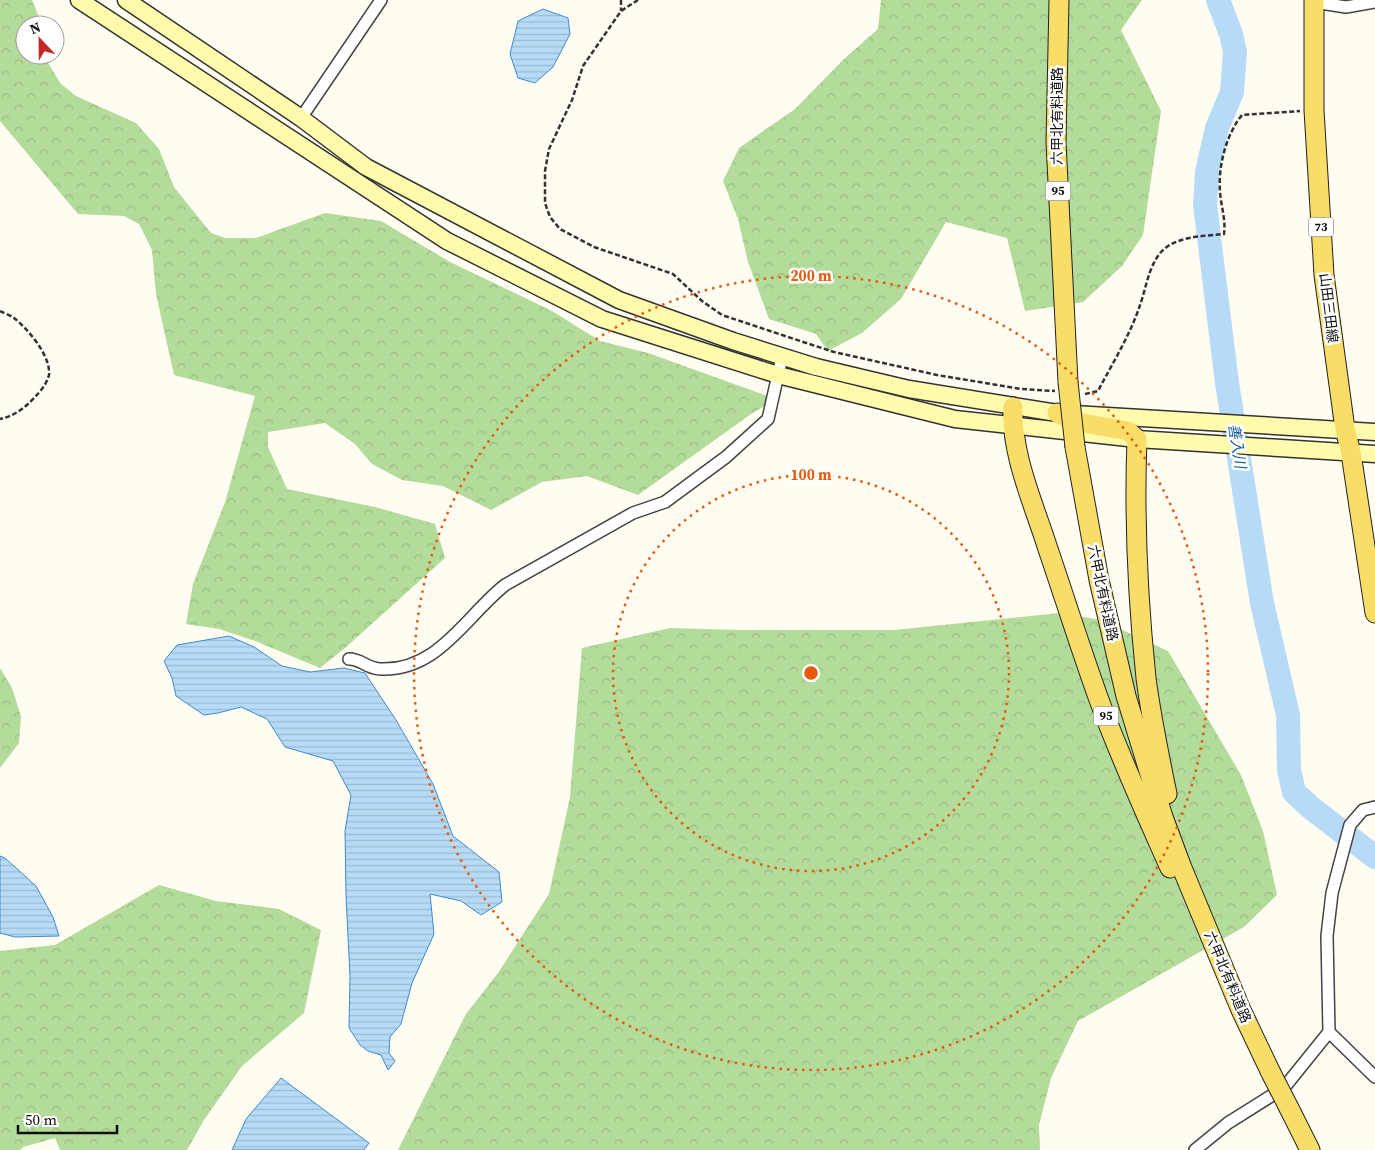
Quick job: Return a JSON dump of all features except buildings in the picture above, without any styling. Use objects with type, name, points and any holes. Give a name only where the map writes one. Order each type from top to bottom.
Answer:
[{"type":"main road","name":"六甲北有料道路","points":[[1059,0],[1056,142],[1069,389],[1075,447],[1100,580],[1126,696],[1163,816],[1182,868],[1241,1010],[1310,1150]]},
{"type":"main road","name":"山田三田線","points":[[1314,1],[1314,110],[1324,274],[1345,429],[1351,453],[1375,613]]},
{"type":"main road","name":"95","points":[[1013,407],[1012,426],[1023,471],[1099,699],[1150,824],[1208,954],[1241,1010]]},
{"type":"main road","points":[[1056,413],[1077,422],[1128,431],[1137,440]]},
{"type":"main road","name":"95","points":[[1137,440],[1135,489],[1141,619],[1146,678],[1182,868]]},
{"type":"street","points":[[79,0],[447,241],[602,319],[778,375],[955,419],[1137,440],[1375,454]]},
{"type":"street","points":[[126,0],[301,118],[366,167],[619,300],[782,357],[910,389],[1056,413],[1375,432]]},
{"type":"street","points":[[301,118],[381,0]]},
{"type":"street","points":[[1314,1],[1346,7],[1375,2]]},
{"type":"street","points":[[349,659],[357,659],[369,668],[380,669],[400,668],[416,664],[442,647],[505,585],[633,513],[665,502],[726,457],[768,419],[782,357]]},
{"type":"street","points":[[1195,1150],[1228,1123],[1272,1096],[1287,1084],[1329,1032],[1326,936],[1332,893],[1350,825],[1363,810],[1375,807]]},
{"type":"street","points":[[1329,1032],[1375,1076]]},
{"type":"path","points":[[621,0],[621,11]]},
{"type":"path","points":[[638,0],[621,11],[583,66],[572,100],[549,149],[545,171],[545,204],[550,217],[560,229],[594,246],[673,274],[722,315],[834,352],[937,375],[1021,389],[1069,389],[1089,394],[1098,391],[1139,309],[1153,266],[1162,251],[1175,242],[1224,234],[1225,227],[1220,190],[1223,158],[1230,136],[1242,115],[1314,110]]},
{"type":"path","points":[[0,311],[13,317],[36,341],[48,361],[49,375],[43,389],[27,407],[9,417],[0,419]]},
{"type":"green space","points":[[0,0],[32,0],[38,15],[15,15],[15,65],[49,65],[61,84],[76,96],[136,123],[159,149],[174,187],[211,233],[225,238],[256,238],[325,213],[381,221],[450,262],[552,311],[600,341],[648,353],[776,399],[751,414],[638,495],[587,476],[542,482],[491,510],[443,486],[402,480],[372,464],[355,444],[325,423],[268,432],[268,447],[287,489],[375,507],[435,524],[445,558],[345,648],[320,668],[255,641],[219,629],[186,624],[193,584],[225,502],[255,396],[174,375],[156,294],[152,250],[139,224],[124,216],[78,214],[0,121]]},
{"type":"green space","points":[[881,0],[1142,0],[1121,30],[1161,111],[1143,235],[1122,266],[1083,302],[1025,311],[1007,238],[946,222],[901,299],[862,333],[828,351],[816,334],[769,319],[748,262],[738,219],[723,181],[739,148],[795,109],[844,59],[878,29]]},
{"type":"green space","points":[[1060,613],[1101,620],[1168,651],[1241,775],[1263,831],[1277,895],[1244,927],[1078,1021],[1051,1078],[1039,1125],[1040,1150],[398,1150],[466,1014],[498,973],[549,894],[570,797],[582,648],[670,628],[894,630]]},
{"type":"green space","points":[[0,668],[12,688],[21,716],[19,743],[0,768]]},
{"type":"green space","points":[[159,885],[216,901],[279,909],[321,930],[304,1013],[242,1066],[204,1120],[187,1150],[60,1150],[55,1138],[23,1147],[20,1150],[0,1150],[0,951],[55,945]]},
{"type":"water","points":[[543,9],[568,18],[570,34],[553,67],[535,83],[518,78],[510,54],[518,21]]},
{"type":"water","points":[[229,636],[254,647],[282,666],[310,672],[344,668],[365,673],[396,720],[433,784],[453,836],[499,872],[502,902],[481,915],[461,901],[430,894],[434,934],[412,983],[401,1024],[390,1037],[389,1053],[395,1061],[388,1070],[381,1055],[368,1051],[360,1045],[349,1028],[350,976],[345,831],[351,795],[333,761],[285,747],[267,719],[241,707],[204,715],[176,696],[172,678],[164,661],[177,645]]},
{"type":"water","points":[[0,856],[5,858],[36,886],[53,917],[59,936],[15,937],[0,933]]},
{"type":"water","points":[[281,1078],[369,1143],[364,1150],[232,1150],[246,1119]]},
{"type":"waterway","name":"善入川","points":[[1218,0],[1231,34],[1235,52],[1232,92],[1217,128],[1207,172],[1205,205],[1227,383],[1262,603],[1288,715],[1289,770],[1294,792],[1310,807],[1375,857]]}]
